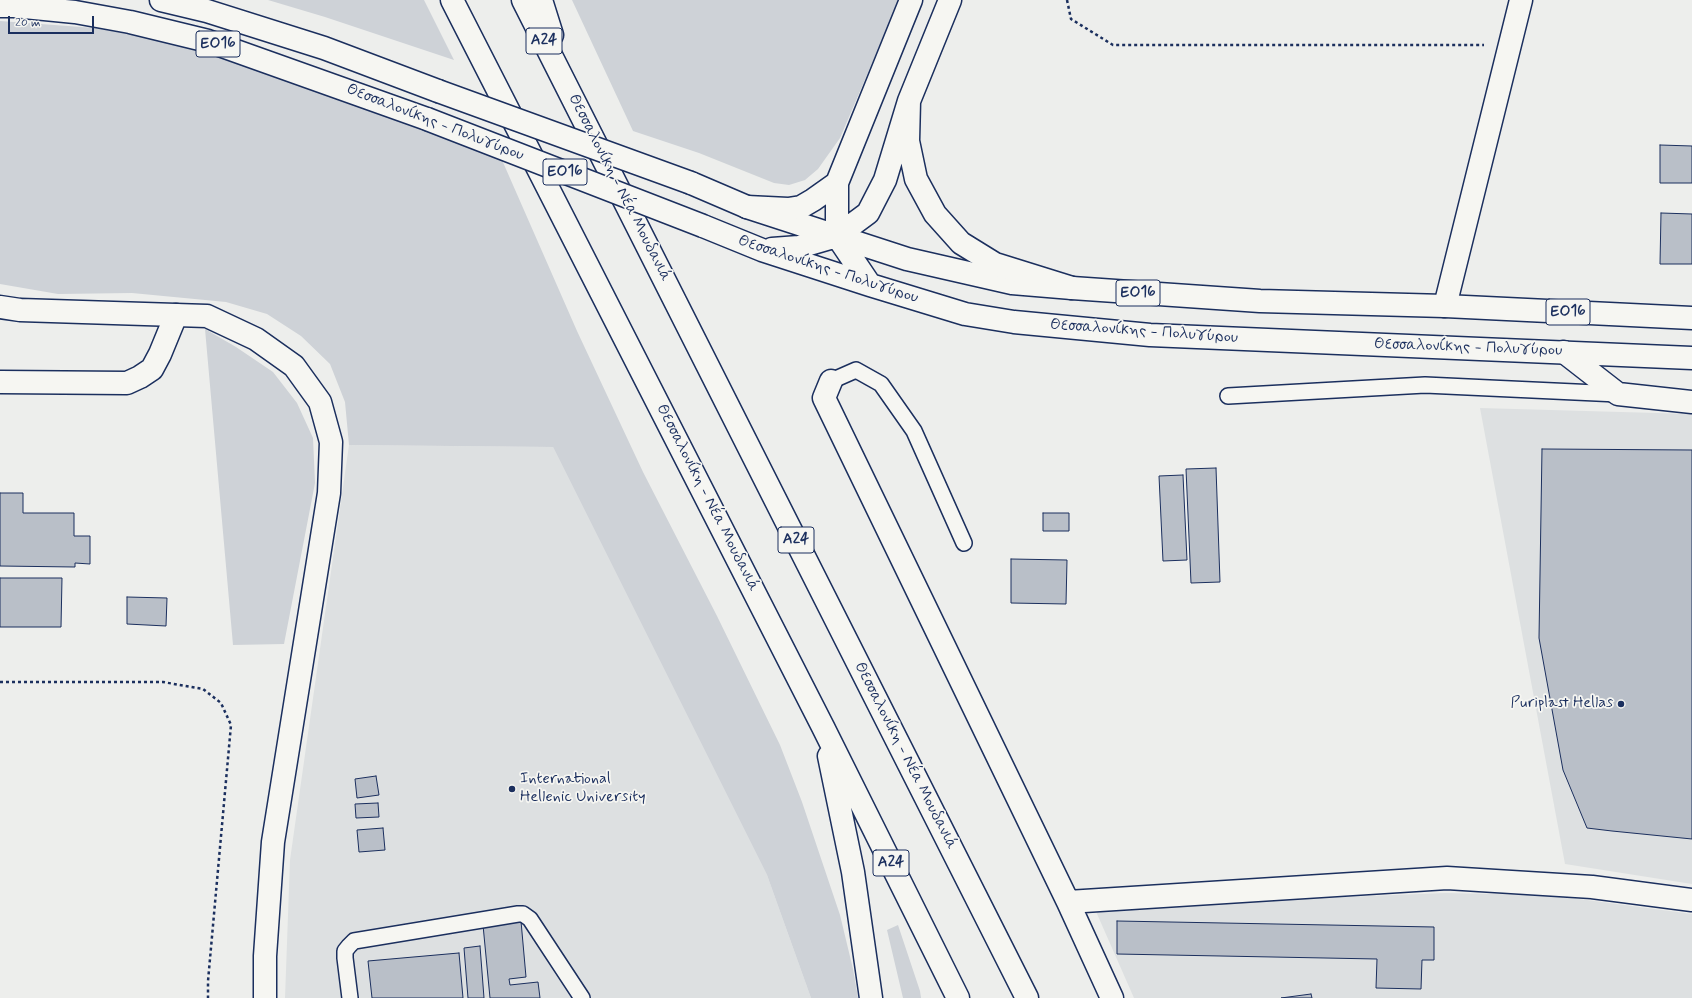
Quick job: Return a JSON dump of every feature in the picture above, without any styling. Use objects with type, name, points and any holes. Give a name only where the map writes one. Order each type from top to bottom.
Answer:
[{"type":"main road","name":"Θεσσαλονίκης - Πολυγύρου","points":[[161,0],[207,11],[324,48],[691,183],[747,207],[907,259],[1012,283],[1260,301],[1445,306],[1692,318]]},
{"type":"main road","name":"Θεσσαλονίκη - Νέα Μουδανιά","points":[[452,0],[824,727],[948,988],[958,998]]},
{"type":"main road","name":"Θεσσαλονίκη - Νέα Μουδανιά","points":[[523,0],[1027,998]]},
{"type":"main road","points":[[541,0],[565,82]]},
{"type":"main road","points":[[870,285],[837,236],[837,183],[911,0]]},
{"type":"main road","points":[[762,250],[799,247],[837,236],[868,213],[885,180],[909,101],[950,0]]},
{"type":"main road","points":[[1445,306],[1521,0]]},
{"type":"main road","name":"Θεσσαλονίκης - Πολυγύρου","points":[[0,6],[75,12],[130,22],[208,41],[427,119],[762,250],[965,314],[1014,322],[1150,335],[1692,358]]},
{"type":"main road","points":[[909,101],[908,141],[916,179],[935,214],[961,243],[995,264],[1072,288]]},
{"type":"main road","points":[[747,207],[788,209],[801,207],[837,183]]},
{"type":"main road","points":[[0,307],[20,310],[207,316],[256,338],[294,366],[320,402],[331,442],[329,493],[273,842],[265,956],[265,998]]},
{"type":"main road","points":[[0,382],[127,383],[152,369],[160,354],[176,315]]},
{"type":"main road","points":[[1564,352],[1618,394],[1692,402]]},
{"type":"main road","points":[[831,381],[824,398],[1068,902],[1112,998]]},
{"type":"main road","points":[[824,727],[853,872],[871,998]]},
{"type":"main road","points":[[1068,902],[1448,878],[1592,887],[1692,900]]},
{"type":"lane","points":[[831,381],[856,370],[881,384],[914,431],[964,543]]},
{"type":"lane","points":[[1228,396],[1424,385],[1618,394]]},
{"type":"lane","points":[[350,998],[345,951],[354,941],[518,914],[523,914],[530,919],[582,998]]},
{"type":"path","points":[[1067,0],[1072,19],[1113,44],[1509,44]]},
{"type":"path","points":[[0,682],[163,682],[203,689],[221,703],[231,725],[208,981],[208,998]]},
{"type":"shaded area","points":[[268,0],[424,0],[454,60],[325,17]]},
{"type":"shaded area","points":[[572,0],[899,0],[840,138],[818,169],[805,180],[789,185],[774,183],[699,153],[633,131]]},
{"type":"shaded area","points":[[0,21],[95,28],[170,42],[238,58],[304,82],[502,160],[577,331],[643,472],[717,616],[780,745],[802,802],[840,915],[853,969],[858,998],[811,998],[767,875],[553,447],[349,445],[345,402],[330,364],[301,336],[267,314],[226,302],[132,293],[58,294],[0,284]]},
{"type":"shaded area","points":[[205,329],[236,347],[273,372],[297,403],[313,438],[315,483],[284,644],[233,645]]},
{"type":"shaded area","name":"Puriplast Hellas","points":[[1480,408],[1692,414],[1692,884],[1565,864]]},
{"type":"shaded area","name":"International Hellenic University","points":[[349,445],[553,447],[767,875],[811,998],[285,998],[290,860]]},
{"type":"shaded area","points":[[1445,893],[1549,895],[1692,914],[1692,998],[1134,998],[1094,907]]},
{"type":"shaded area","points":[[898,925],[921,998],[903,998],[887,930]]},
{"type":"building","points":[[1660,145],[1692,146],[1692,183],[1660,183]]},
{"type":"building","points":[[1661,213],[1692,214],[1692,264],[1660,264]]},
{"type":"building","name":"Puriplast Hellas","points":[[1542,449],[1692,450],[1692,839],[1587,828],[1563,770],[1539,638]]},
{"type":"building","points":[[1216,468],[1220,582],[1191,583],[1186,469]]},
{"type":"building","points":[[1183,475],[1187,560],[1163,561],[1159,476]]},
{"type":"building","points":[[0,493],[23,493],[23,513],[74,513],[74,536],[90,536],[90,564],[75,563],[75,567],[0,566]]},
{"type":"building","points":[[1043,513],[1069,513],[1069,531],[1043,531]]},
{"type":"building","points":[[1011,559],[1067,560],[1066,604],[1011,603]]},
{"type":"building","points":[[0,578],[62,578],[61,627],[0,627]]},
{"type":"building","points":[[127,597],[167,598],[166,626],[127,624]]},
{"type":"building","points":[[376,776],[379,795],[357,798],[355,779]]},
{"type":"building","points":[[378,803],[379,817],[356,818],[355,804]]},
{"type":"building","points":[[383,828],[385,850],[359,852],[357,830]]},
{"type":"building","points":[[521,921],[526,977],[509,979],[510,985],[538,982],[540,998],[490,998],[483,925]]},
{"type":"building","points":[[1117,921],[1434,927],[1434,960],[1422,960],[1421,989],[1376,988],[1377,959],[1117,954]]},
{"type":"building","points":[[480,946],[484,998],[468,998],[464,948]]},
{"type":"building","points":[[459,953],[463,998],[372,998],[368,961]]},
{"type":"building","points":[[1311,994],[1312,998],[1281,998]]},
{"type":"place","name":"Puriplast Hellas","points":[[1621,704]]},
{"type":"place","name":"International Hellenic University","points":[[512,789]]}]
